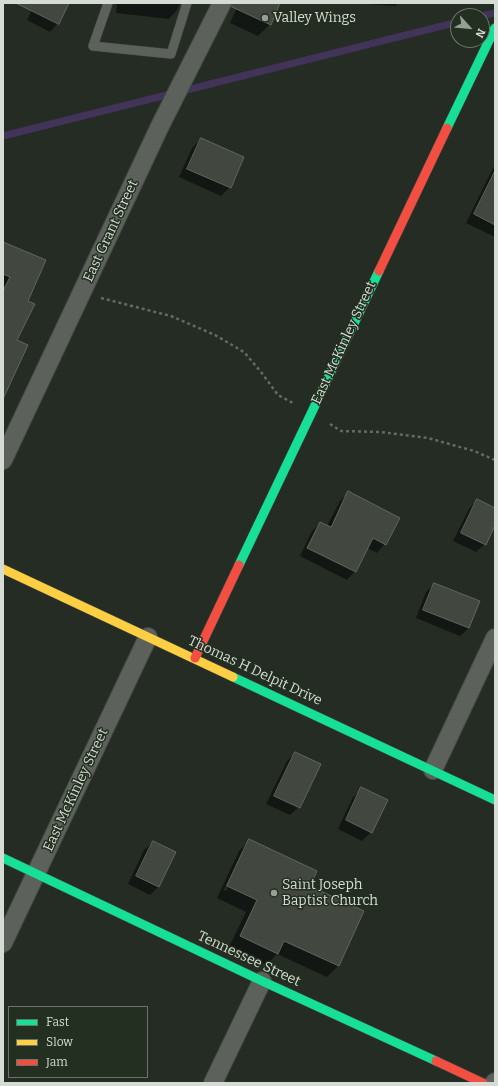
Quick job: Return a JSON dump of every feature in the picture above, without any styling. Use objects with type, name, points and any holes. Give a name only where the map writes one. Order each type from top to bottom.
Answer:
[{"type":"street","name":"East Grant Street","points":[[3,460],[160,126],[222,3]]},
{"type":"street","name":"East McKinley Street","points":[[195,658],[495,28]]},
{"type":"street","name":"Thomas H Delpit Drive","points":[[3,569],[495,800]]},
{"type":"street","name":"East McKinley Street","points":[[3,943],[148,637]]},
{"type":"street","points":[[433,770],[495,638]]},
{"type":"street","name":"Tennessee Street","points":[[3,858],[262,981],[483,1083]]},
{"type":"street","points":[[213,1083],[262,981]]},
{"type":"lane","points":[[108,3],[93,46],[171,54],[187,3]]},
{"type":"path","points":[[81,294],[171,316],[215,336],[244,352],[278,395],[341,431],[380,432],[428,438],[474,450],[495,460]]},
{"type":"building","points":[[16,3],[69,3],[59,24]]},
{"type":"building","name":"Valley Wings","points":[[232,3],[280,3],[271,25],[232,7]]},
{"type":"building","points":[[201,138],[244,157],[231,188],[187,169]]},
{"type":"building","points":[[495,171],[495,225],[474,214]]},
{"type":"building","points":[[3,242],[46,260],[28,301],[35,304],[17,340],[28,345],[3,399],[3,291],[10,277],[3,274]]},
{"type":"building","points":[[348,491],[400,518],[386,545],[373,538],[356,572],[307,548],[320,522],[331,527]]},
{"type":"building","points":[[477,499],[495,508],[495,525],[486,545],[461,533]]},
{"type":"building","points":[[434,583],[480,601],[469,628],[423,610]]},
{"type":"building","points":[[295,752],[321,764],[300,808],[274,796]]},
{"type":"building","points":[[361,787],[388,800],[372,833],[346,820]]},
{"type":"building","name":"Saint Joseph Baptist Church","points":[[249,839],[317,871],[310,886],[364,911],[339,966],[284,941],[278,954],[240,936],[257,900],[227,886]]},
{"type":"building","points":[[153,841],[176,852],[159,887],[136,876]]},
{"type":"waterway","points":[[490,14],[495,13]]},
{"type":"waterway","points":[[3,136],[450,24]]},
{"type":"traffic: fast","points":[[447,128],[495,28]]},
{"type":"traffic: fast","points":[[239,565],[379,271]]},
{"type":"traffic: fast","points":[[233,677],[495,800]]},
{"type":"traffic: fast","points":[[3,858],[262,981],[436,1061]]},
{"type":"traffic: slow","points":[[3,569],[233,677]]},
{"type":"traffic: jam","points":[[379,271],[447,128]]},
{"type":"traffic: jam","points":[[195,658],[239,565]]},
{"type":"traffic: jam","points":[[436,1061],[483,1083]]},
{"type":"place","name":"Valley Wings","points":[[265,18]]},
{"type":"place","name":"Saint Joseph Baptist Church","points":[[274,893]]}]
